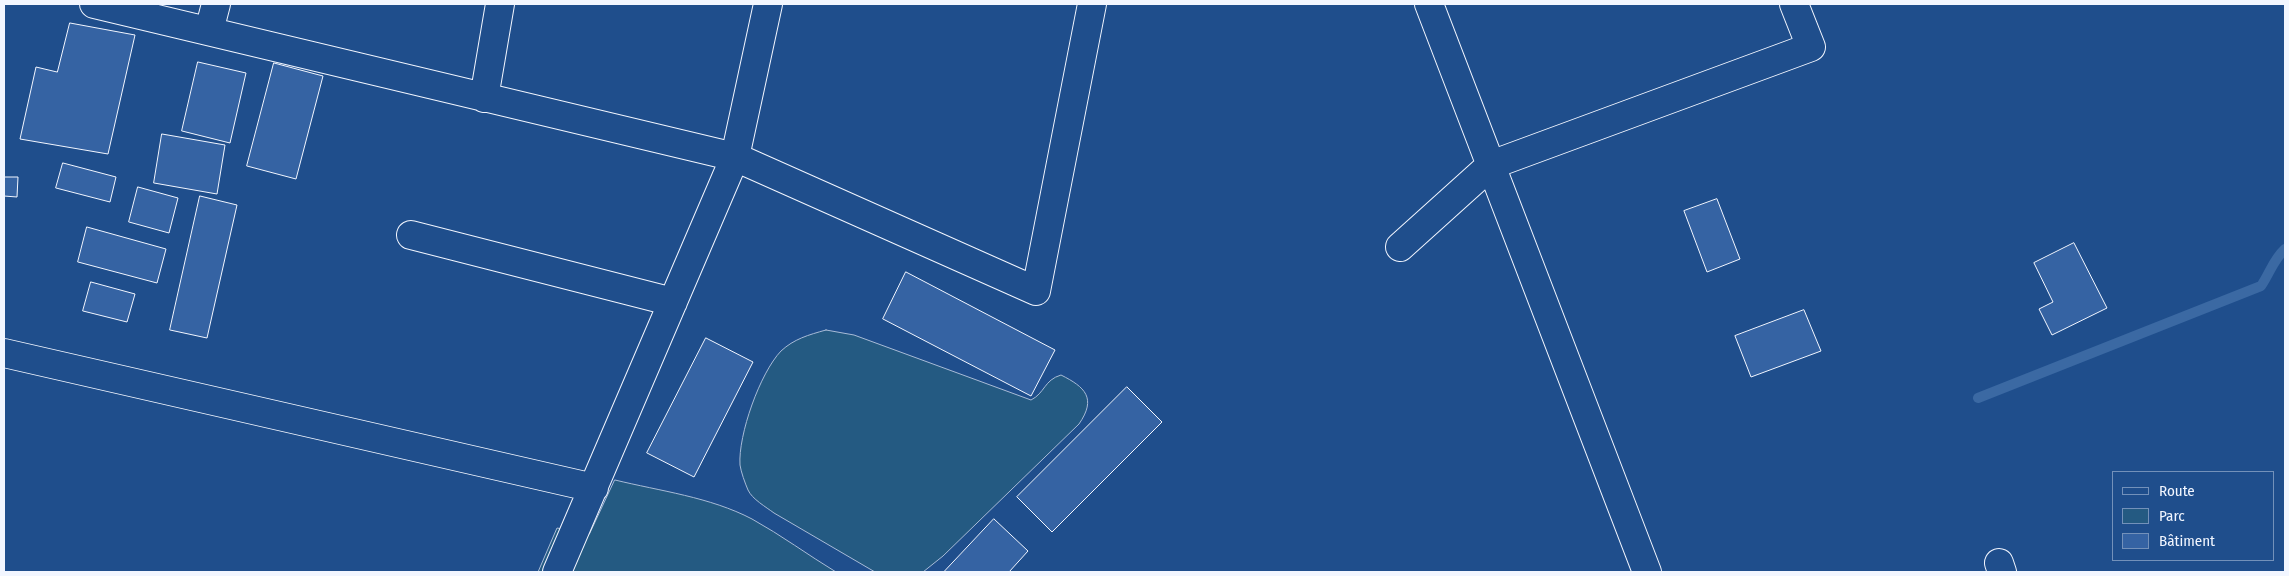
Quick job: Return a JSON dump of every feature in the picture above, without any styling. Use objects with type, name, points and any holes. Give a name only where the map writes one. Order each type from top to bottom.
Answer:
[{"type":"street","points":[[94,4],[735,157],[1036,291],[1092,4]]},
{"type":"street","points":[[209,31],[216,4]]},
{"type":"street","points":[[484,98],[500,4]]},
{"type":"street","points":[[557,572],[735,157],[768,4]]},
{"type":"street","points":[[1430,4],[1647,572]]},
{"type":"street","points":[[1400,247],[1491,165],[1811,47],[1794,4]]},
{"type":"street","points":[[411,235],[673,302]]},
{"type":"street","points":[[4,353],[594,488]]},
{"type":"green space","points":[[826,330],[854,335],[1031,400],[1051,380],[1061,375],[1082,389],[1088,400],[1087,407],[1079,424],[943,556],[923,572],[875,572],[759,503],[748,490],[740,465],[740,452],[752,405],[765,374],[773,361],[781,351],[796,340]]},
{"type":"green space","points":[[615,480],[685,495],[736,511],[763,525],[836,572],[538,572],[557,528],[589,534]]},
{"type":"building","points":[[70,23],[135,35],[108,154],[20,139],[36,67],[57,72]]},
{"type":"building","points":[[198,62],[246,73],[230,143],[182,131]]},
{"type":"building","points":[[274,63],[323,76],[296,179],[247,166]]},
{"type":"building","points":[[162,134],[225,145],[217,194],[154,183]]},
{"type":"building","points":[[63,163],[116,177],[110,202],[56,188]]},
{"type":"building","points":[[4,177],[18,177],[17,197],[4,196]]},
{"type":"building","points":[[138,187],[178,198],[169,233],[129,222]]},
{"type":"building","points":[[200,196],[237,205],[207,338],[170,330]]},
{"type":"building","points":[[1717,199],[1740,259],[1707,272],[1684,211]]},
{"type":"building","points":[[87,227],[166,249],[157,283],[78,262]]},
{"type":"building","points":[[2074,243],[2107,308],[2052,335],[2039,309],[2053,302],[2034,263]]},
{"type":"building","points":[[906,272],[1055,350],[1031,396],[883,319]]},
{"type":"building","points":[[91,282],[135,294],[127,322],[83,311]]},
{"type":"building","points":[[1804,310],[1821,351],[1751,377],[1735,336]]},
{"type":"building","points":[[706,338],[753,362],[694,477],[647,453]]},
{"type":"building","points":[[1127,387],[1162,422],[1052,532],[1017,497]]},
{"type":"building","points":[[994,519],[1028,551],[1009,572],[944,572]]},
{"type":"waterway","points":[[1978,398],[2261,286],[2285,249]]}]
